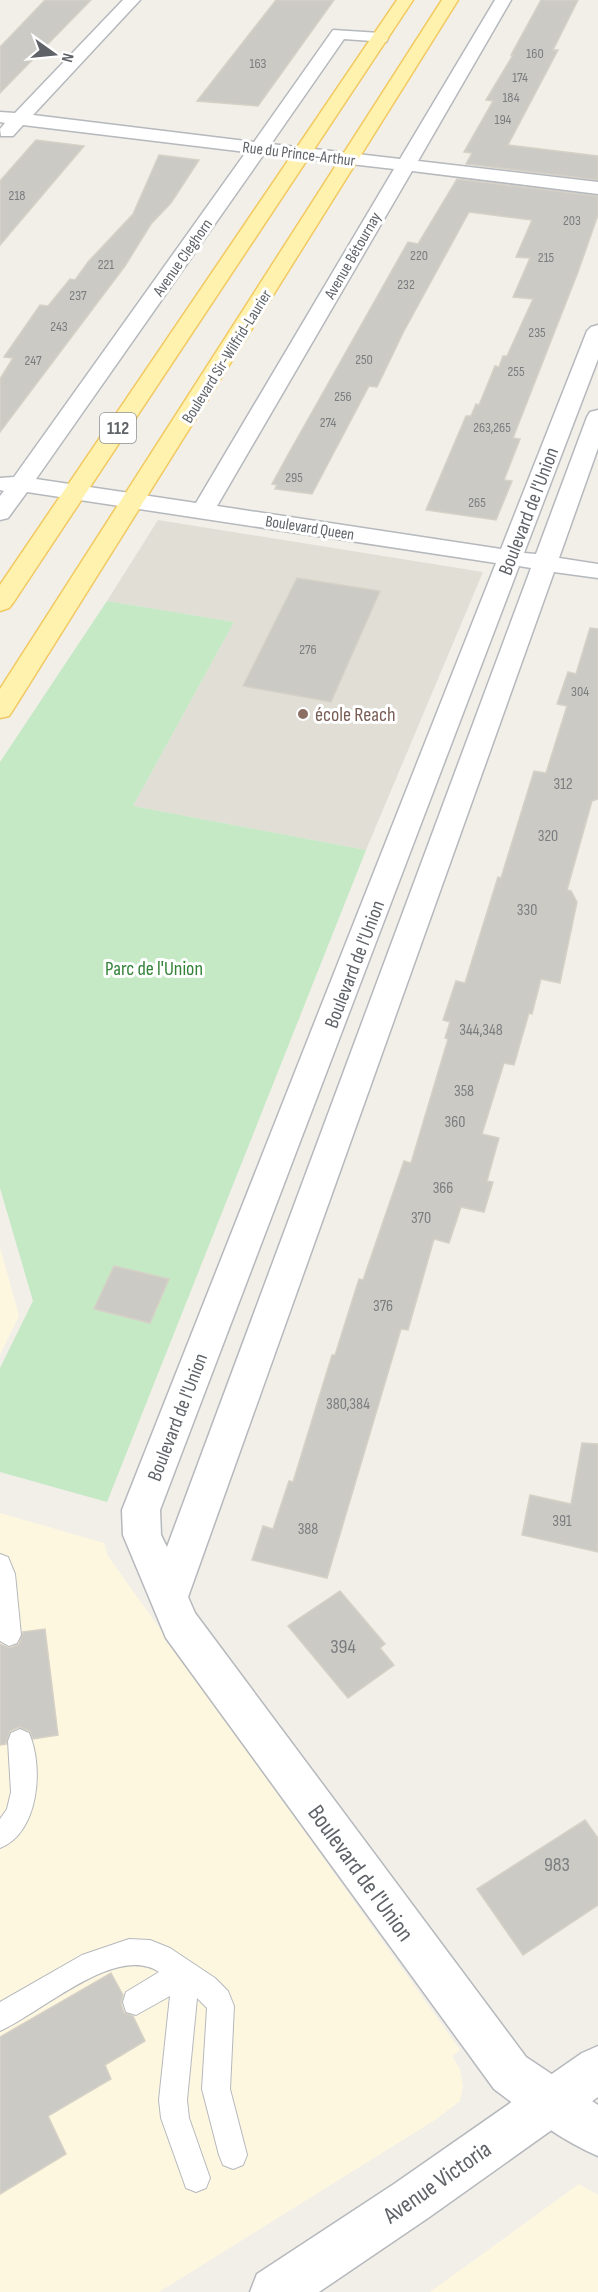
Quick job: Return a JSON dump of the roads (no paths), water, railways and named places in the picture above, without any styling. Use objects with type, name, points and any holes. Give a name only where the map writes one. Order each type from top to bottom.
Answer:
[{"type":"main road","name":"112","points":[[0,603],[405,0]]},
{"type":"main road","name":"Boulevard Sir-Wilfrid-Laurier","points":[[0,710],[450,0]]},
{"type":"street","points":[[0,140],[9,118],[132,0]]},
{"type":"street","name":"Avenue Bétournay","points":[[203,511],[502,0]]},
{"type":"street","name":"Avenue Cleghorn","points":[[0,513],[7,481],[257,148],[339,34],[380,38]]},
{"type":"street","name":"Rue du Prince-Arthur","points":[[9,118],[598,188]]},
{"type":"street","name":"Boulevard de l'Union","points":[[598,331],[141,1510],[142,1535],[180,1626],[510,2073],[551,2103],[598,2132]]},
{"type":"street","name":"Boulevard de l'Union","points":[[168,1597],[598,417]]},
{"type":"street","name":"Boulevard Queen","points":[[7,481],[598,571]]},
{"type":"street","name":"Avenue Victoria","points":[[275,2292],[411,2201],[598,2069]]},
{"type":"lane","points":[[0,1564],[9,1635]]},
{"type":"lane","points":[[0,1836],[14,1822],[22,1800],[23,1771],[20,1741]]},
{"type":"lane","points":[[0,2017],[98,1961],[129,1951],[146,1952],[172,1964],[218,1996],[221,2006],[216,2089],[233,2155]]},
{"type":"lane","points":[[136,2002],[182,1973]]},
{"type":"lane","points":[[182,1973],[184,2003],[173,2100],[176,2118],[196,2178]]},
{"type":"place","name":"école Reach","points":[[303,714]]},
{"type":"park label","name":"Parc de l'Union","points":[[154,968]]}]
